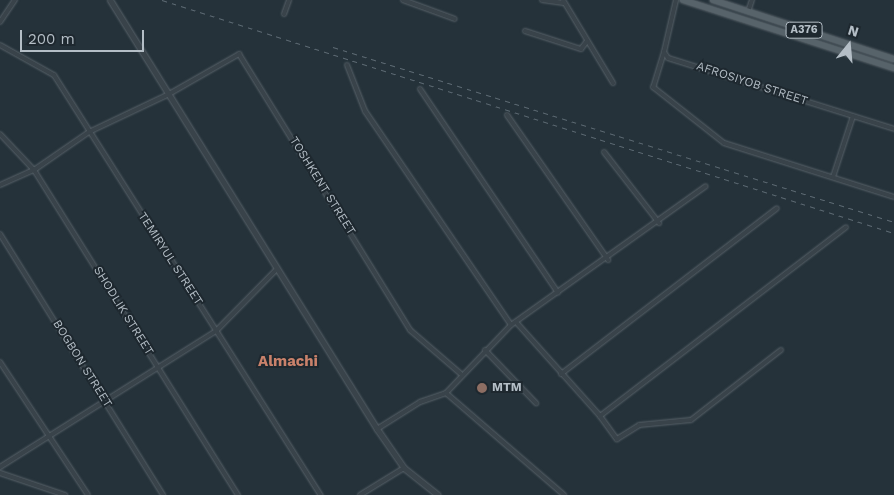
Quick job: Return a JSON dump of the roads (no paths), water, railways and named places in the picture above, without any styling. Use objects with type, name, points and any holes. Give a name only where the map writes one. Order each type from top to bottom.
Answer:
[{"type":"main road","points":[[683,0],[894,68]]},
{"type":"main road","name":"A376","points":[[713,0],[894,60]]},
{"type":"street","points":[[0,22],[15,0]]},
{"type":"street","points":[[110,0],[276,270],[377,429],[404,468],[438,495]]},
{"type":"street","points":[[284,14],[288,0]]},
{"type":"street","points":[[403,0],[455,18]]},
{"type":"street","points":[[542,0],[564,1],[613,83]]},
{"type":"street","points":[[676,0],[664,52],[652,86],[686,116],[724,143],[894,197]]},
{"type":"street","points":[[748,12],[752,0]]},
{"type":"street","points":[[526,31],[581,49],[587,41]]},
{"type":"street","name":"TEMIRYUL STREET","points":[[0,45],[54,75],[321,495]]},
{"type":"street","name":"AFROSIYOB STREET","points":[[664,52],[668,58],[894,130]]},
{"type":"street","name":"TOSHKENT STREET","points":[[0,185],[34,170],[89,132],[169,94],[235,54],[242,56],[410,330],[461,374]]},
{"type":"street","points":[[347,65],[365,111],[511,325]]},
{"type":"street","points":[[420,89],[558,293]]},
{"type":"street","points":[[507,115],[608,260]]},
{"type":"street","points":[[833,178],[853,116]]},
{"type":"street","name":"SHODLIK STREET","points":[[0,134],[34,170],[238,495]]},
{"type":"street","points":[[604,152],[659,222]]},
{"type":"street","points":[[377,429],[420,402],[446,393],[461,374],[511,325],[608,260],[706,186]]},
{"type":"street","points":[[561,374],[776,208]]},
{"type":"street","points":[[600,416],[846,227]]},
{"type":"street","name":"BOGBON STREET","points":[[0,234],[163,495]]},
{"type":"street","points":[[0,467],[216,331],[276,270]]},
{"type":"street","points":[[516,322],[600,416],[617,439],[639,425],[691,420],[780,350]]},
{"type":"street","points":[[484,350],[536,403]]},
{"type":"street","points":[[0,362],[88,495]]},
{"type":"street","points":[[446,393],[564,495]]},
{"type":"street","points":[[360,495],[404,468]]},
{"type":"street","points":[[0,473],[65,495]]},
{"type":"railway","points":[[162,0],[894,233]]},
{"type":"railway","points":[[333,47],[894,222]]},
{"type":"place","name":"MTM","points":[[482,388]]},
{"type":"district","name":"Almachi","points":[[288,362]]}]
